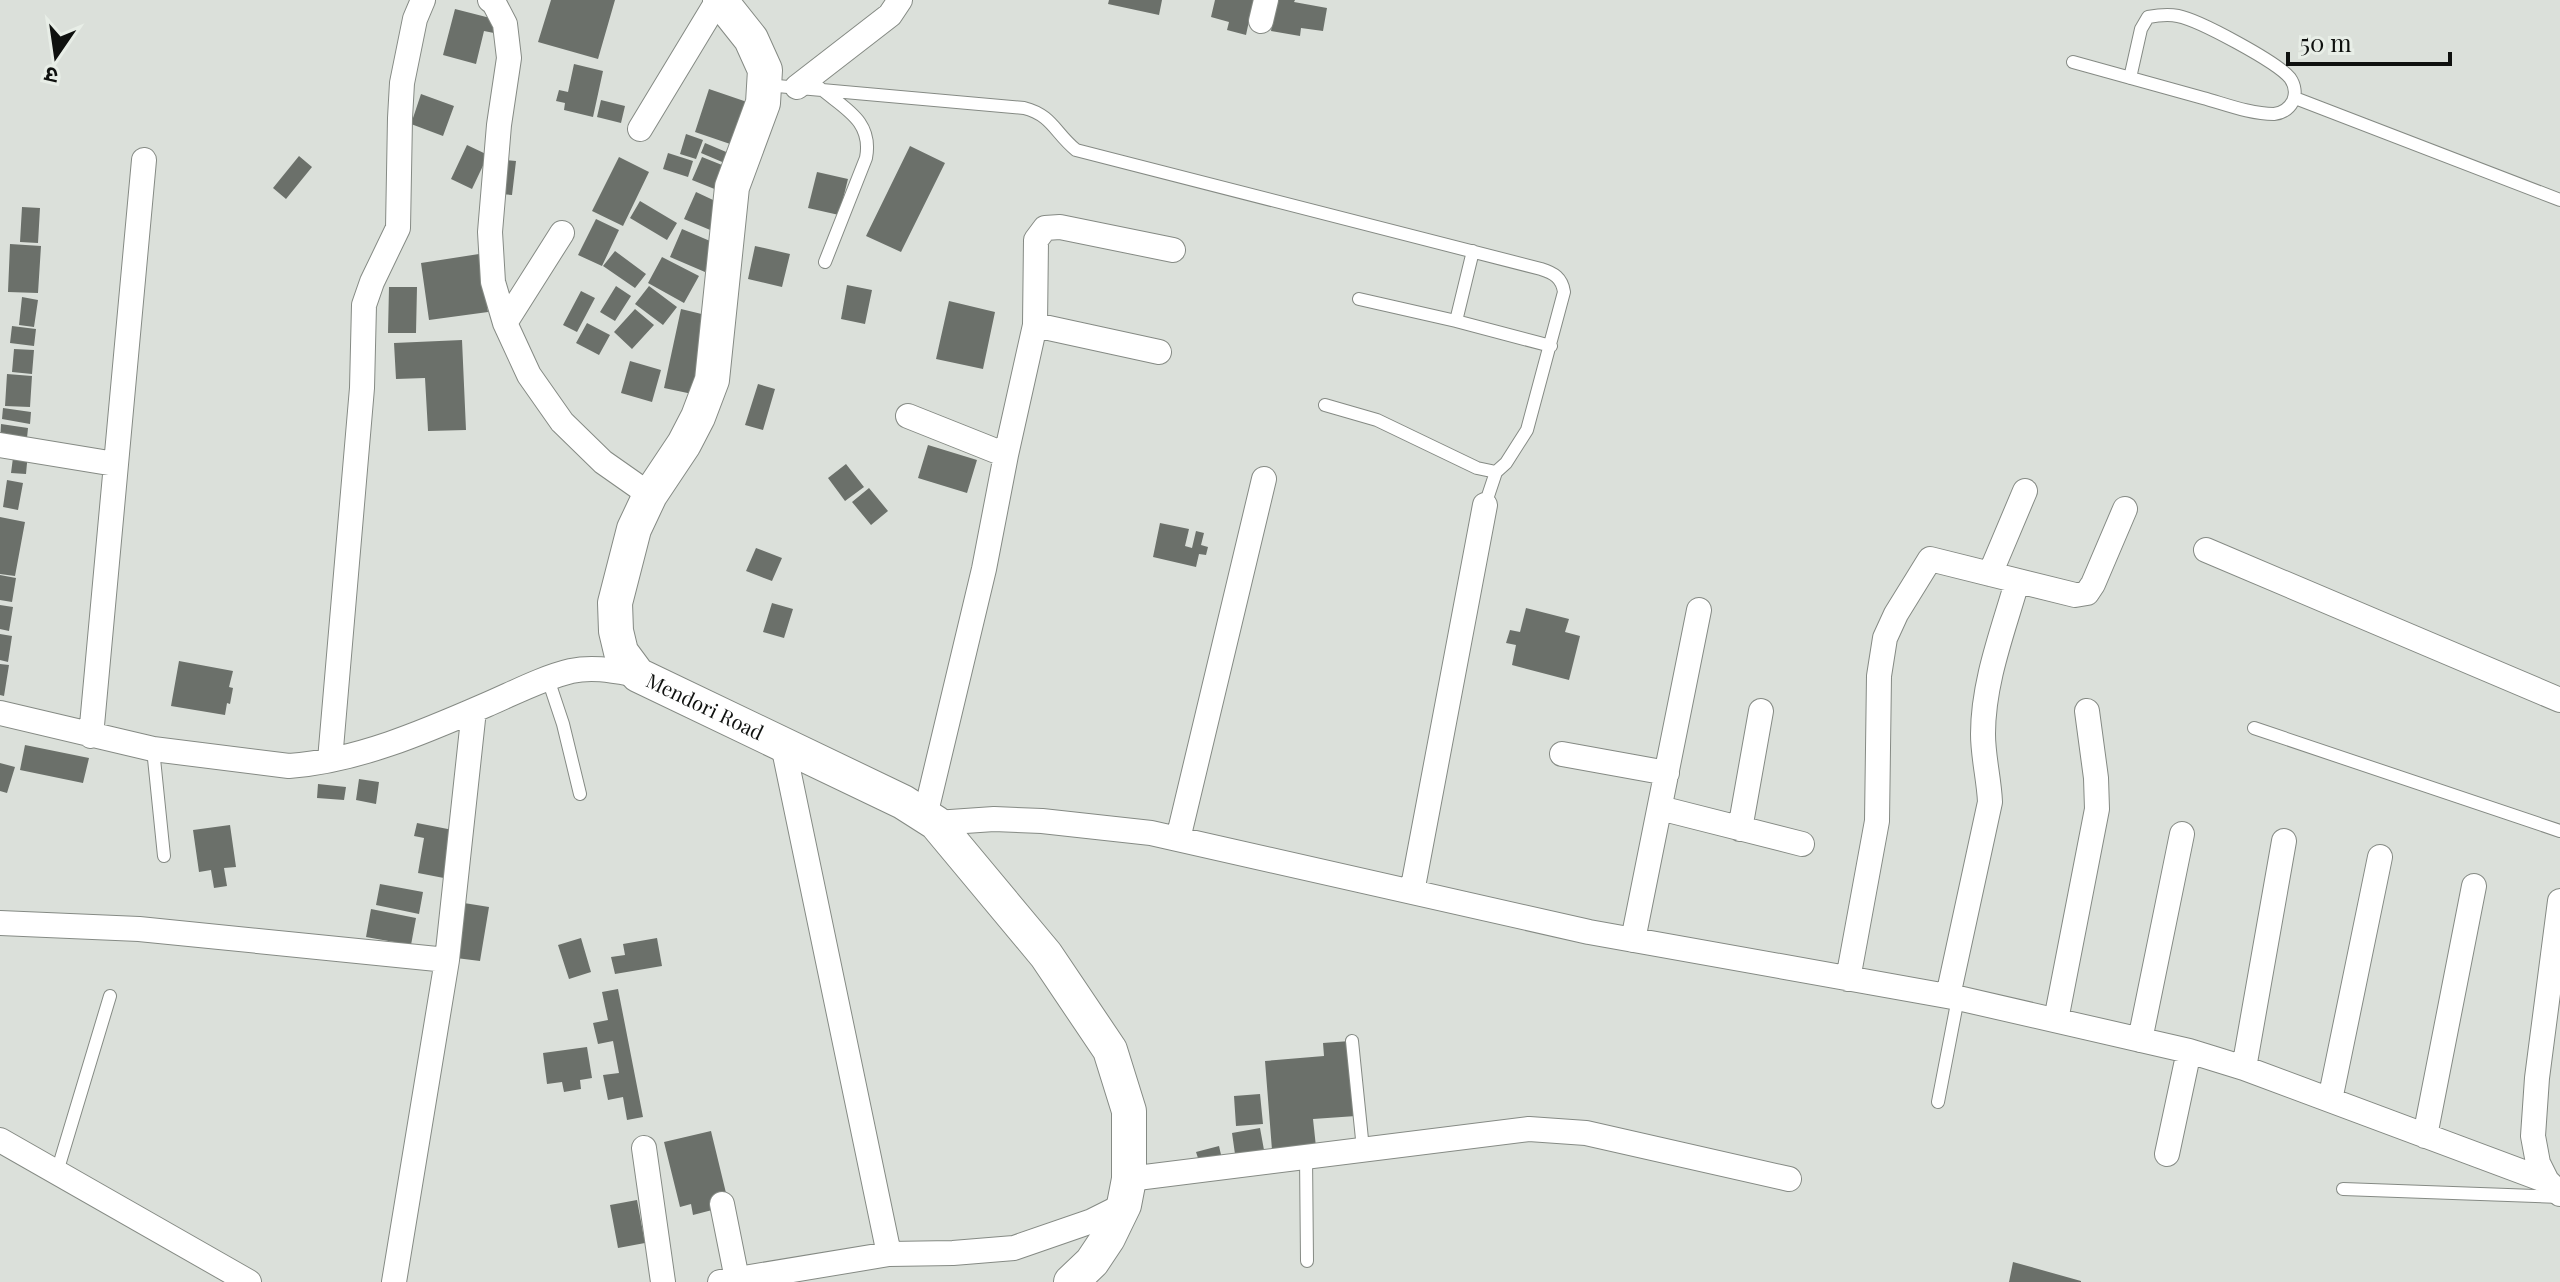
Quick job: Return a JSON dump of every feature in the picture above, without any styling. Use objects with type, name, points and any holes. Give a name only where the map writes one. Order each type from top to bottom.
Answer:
[{"type":"main road","name":"Mendori Road","points":[[719,0],[751,39],[765,70],[794,87]]},
{"type":"main road","name":"Mendori Road","points":[[794,87],[763,103],[732,187],[712,380],[684,444],[650,495],[634,529],[615,603],[616,631],[621,652],[638,675],[903,802],[931,820],[1046,955],[1110,1050],[1129,1111],[1126,1192],[1108,1238],[1092,1262],[1071,1282]]},
{"type":"street","points":[[330,760],[362,388],[364,305],[398,228],[402,83],[415,19],[423,0]]},
{"type":"street","points":[[490,0],[505,24],[509,58],[499,125],[490,232],[493,282],[505,323],[529,375],[562,422],[603,462],[650,495]]},
{"type":"street","points":[[640,129],[719,0]]},
{"type":"street","points":[[794,87],[890,15],[900,0]]},
{"type":"street","points":[[91,736],[144,160]]},
{"type":"street","points":[[1173,250],[1060,227],[1045,228],[1036,240],[1035,325],[931,820],[1042,821],[1151,833],[1633,940],[1953,997],[2056,1020],[2189,1051],[2244,1068],[2425,1136],[2556,1191]]},
{"type":"street","points":[[505,323],[562,233]]},
{"type":"street","points":[[1035,325],[1159,352]]},
{"type":"street","points":[[908,416],[1006,455]]},
{"type":"street","points":[[0,445],[115,464]]},
{"type":"street","points":[[1178,839],[1264,479]]},
{"type":"street","points":[[1990,574],[2025,491]]},
{"type":"street","points":[[1412,892],[1485,505]]},
{"type":"street","points":[[1848,979],[1877,821],[1879,676],[1885,638],[1896,614],[1930,559],[2075,595],[2087,593],[2125,509]]},
{"type":"street","points":[[2206,550],[2560,700]]},
{"type":"street","points":[[1953,997],[1990,802],[1983,733],[1987,688],[2017,582]]},
{"type":"street","points":[[1633,940],[1699,610]]},
{"type":"street","points":[[0,713],[153,749],[278,766],[311,764],[380,747],[573,671],[601,668],[638,675]]},
{"type":"street","points":[[394,1282],[447,960],[474,710]]},
{"type":"street","points":[[1740,829],[1761,711]]},
{"type":"street","points":[[2056,1020],[2097,809],[2087,711]]},
{"type":"street","points":[[783,745],[889,1254]]},
{"type":"street","points":[[1562,754],[1667,773]]},
{"type":"street","points":[[1660,808],[1802,844]]},
{"type":"street","points":[[2140,1040],[2182,834]]},
{"type":"street","points":[[2244,1068],[2284,841]]},
{"type":"street","points":[[2330,1100],[2380,857]]},
{"type":"street","points":[[2425,1136],[2474,886]]},
{"type":"street","points":[[2556,1191],[2538,1163],[2533,1136],[2537,1078],[2560,901]]},
{"type":"street","points":[[0,923],[139,929],[447,960]]},
{"type":"street","points":[[2167,1154],[2189,1051]]},
{"type":"street","points":[[722,1204],[728,1280],[889,1254],[1014,1248],[1092,1221],[1126,1192],[1306,1156],[1505,1131],[1554,1129],[1586,1133],[1789,1179]]},
{"type":"street","points":[[0,1140],[249,1282]]},
{"type":"street","points":[[644,1148],[663,1282]]},
{"type":"lane","points":[[2073,62],[2130,78],[2255,112],[2277,114],[2286,110],[2295,98],[2290,78],[2271,63],[2202,24],[2180,16],[2162,14],[2148,17],[2141,29],[2130,78]]},
{"type":"lane","points":[[794,87],[1024,108],[1039,112],[1052,122],[1061,138],[1076,150],[1551,272],[1562,281],[1564,292],[1551,346],[1527,430],[1506,463],[1496,472],[1485,505]]},
{"type":"lane","points":[[794,87],[865,129],[869,143],[825,262]]},
{"type":"lane","points":[[2295,98],[2560,200]]},
{"type":"lane","points":[[1456,321],[1473,251]]},
{"type":"lane","points":[[1359,299],[1551,346]]},
{"type":"lane","points":[[1325,405],[1377,420],[1477,468],[1496,472]]},
{"type":"lane","points":[[548,679],[580,794]]},
{"type":"lane","points":[[2254,728],[2560,831]]},
{"type":"lane","points":[[153,749],[164,856]]},
{"type":"lane","points":[[57,1172],[110,996]]},
{"type":"lane","points":[[1938,1102],[1953,997]]},
{"type":"lane","points":[[1352,1041],[1363,1149]]},
{"type":"lane","points":[[1306,1156],[1307,1261]]},
{"type":"lane","points":[[2343,1189],[2556,1191]]},
{"type":"building","points":[[551,0],[615,0],[598,59],[538,42]]},
{"type":"building","points":[[1109,0],[1162,0],[1159,15],[1108,4]]},
{"type":"building","points":[[1215,0],[1257,0],[1252,7],[1246,35],[1227,30],[1229,22],[1211,17]]},
{"type":"building","points":[[1276,0],[1295,0],[1327,8],[1323,31],[1301,28],[1300,36],[1271,31]]},
{"type":"building","points":[[455,9],[498,20],[494,33],[484,31],[476,64],[443,55]]},
{"type":"building","points":[[574,64],[603,71],[593,117],[564,110],[565,103],[556,101],[559,90],[568,92]]},
{"type":"building","points":[[709,89],[750,103],[736,146],[695,132]]},
{"type":"building","points":[[421,94],[454,106],[443,136],[411,124]]},
{"type":"building","points":[[601,100],[625,106],[621,123],[597,117]]},
{"type":"building","points":[[686,134],[703,140],[696,159],[680,154]]},
{"type":"building","points":[[705,143],[738,157],[734,167],[701,153]]},
{"type":"building","points":[[467,145],[488,155],[472,189],[451,179]]},
{"type":"building","points":[[910,146],[945,163],[901,252],[866,236]]},
{"type":"building","points":[[668,153],[693,161],[688,177],[663,169]]},
{"type":"building","points":[[299,156],[312,167],[286,199],[273,188]]},
{"type":"building","points":[[619,157],[649,172],[623,226],[592,211]]},
{"type":"building","points":[[702,157],[732,169],[722,192],[692,180]]},
{"type":"building","points":[[505,160],[516,161],[512,195],[500,194]]},
{"type":"building","points":[[817,172],[848,179],[839,215],[808,208]]},
{"type":"building","points":[[696,192],[726,206],[715,232],[684,219]]},
{"type":"building","points":[[640,201],[677,223],[667,240],[630,218]]},
{"type":"building","points":[[22,207],[40,208],[38,243],[20,242]]},
{"type":"building","points":[[596,219],[619,230],[602,266],[578,255]]},
{"type":"building","points":[[682,229],[717,244],[705,272],[670,257]]},
{"type":"building","points":[[10,244],[41,246],[38,293],[8,292]]},
{"type":"building","points":[[755,246],[790,254],[782,287],[748,279]]},
{"type":"building","points":[[615,251],[646,274],[635,288],[603,266]]},
{"type":"building","points":[[479,254],[488,312],[429,320],[421,263]]},
{"type":"building","points":[[662,257],[699,276],[684,303],[648,283]]},
{"type":"building","points":[[847,285],[872,290],[865,324],[841,319]]},
{"type":"building","points":[[616,286],[631,296],[615,321],[600,312]]},
{"type":"building","points":[[649,286],[677,307],[663,325],[635,304]]},
{"type":"building","points":[[389,287],[417,287],[416,333],[388,333]]},
{"type":"building","points":[[581,291],[595,298],[577,332],[563,325]]},
{"type":"building","points":[[22,297],[38,300],[34,327],[19,325]]},
{"type":"building","points":[[949,301],[995,312],[983,369],[936,359]]},
{"type":"building","points":[[635,309],[654,325],[632,349],[614,332]]},
{"type":"building","points":[[681,309],[714,317],[697,395],[664,388]]},
{"type":"building","points":[[587,323],[610,335],[599,355],[576,343]]},
{"type":"building","points":[[12,326],[36,329],[34,346],[10,343]]},
{"type":"building","points":[[462,340],[466,430],[428,431],[425,378],[396,379],[394,343]]},
{"type":"building","points":[[14,349],[34,350],[32,374],[12,372]]},
{"type":"building","points":[[630,361],[661,370],[652,402],[621,393]]},
{"type":"building","points":[[7,374],[32,376],[30,407],[5,406]]},
{"type":"building","points":[[758,384],[775,389],[763,430],[745,425]]},
{"type":"building","points":[[3,408],[31,412],[30,424],[2,419]]},
{"type":"building","points":[[1,424],[28,428],[26,448],[0,444]]},
{"type":"building","points":[[928,445],[977,460],[967,493],[918,478]]},
{"type":"building","points":[[14,450],[28,452],[26,474],[11,473]]},
{"type":"building","points":[[846,464],[864,487],[845,501],[828,478]]},
{"type":"building","points":[[7,480],[23,483],[18,510],[3,507]]},
{"type":"building","points":[[869,488],[888,511],[871,525],[852,502]]},
{"type":"building","points":[[0,517],[25,522],[15,576],[0,574]]},
{"type":"building","points":[[1160,523],[1189,529],[1185,546],[1192,548],[1196,531],[1204,533],[1201,545],[1208,547],[1206,555],[1199,554],[1196,567],[1153,557]]},
{"type":"building","points":[[756,548],[782,558],[772,581],[746,571]]},
{"type":"building","points":[[0,575],[16,578],[12,602],[0,600]]},
{"type":"building","points":[[772,603],[793,609],[784,638],[763,632]]},
{"type":"building","points":[[0,605],[13,607],[9,631],[0,629]]},
{"type":"building","points":[[1526,608],[1569,619],[1565,632],[1580,636],[1569,680],[1512,665],[1516,645],[1506,643],[1510,630],[1520,632]]},
{"type":"building","points":[[0,634],[12,636],[8,662],[0,660]]},
{"type":"building","points":[[179,661],[233,671],[229,687],[233,688],[225,715],[171,706]]},
{"type":"building","points":[[0,664],[9,665],[4,696],[0,695]]},
{"type":"building","points":[[25,745],[89,758],[83,783],[20,770]]},
{"type":"building","points":[[0,763],[15,767],[7,793],[0,791]]},
{"type":"building","points":[[359,779],[379,782],[376,804],[356,800]]},
{"type":"building","points":[[318,784],[346,787],[344,800],[317,798]]},
{"type":"building","points":[[417,823],[458,831],[449,879],[418,873],[424,838],[414,836]]},
{"type":"building","points":[[230,825],[236,867],[224,868],[227,886],[214,888],[211,870],[199,872],[193,830]]},
{"type":"building","points":[[380,884],[423,892],[419,914],[376,905]]},
{"type":"building","points":[[464,903],[489,907],[480,961],[456,958]]},
{"type":"building","points":[[371,909],[416,918],[411,945],[366,937]]},
{"type":"building","points":[[581,938],[591,972],[569,979],[558,945]]},
{"type":"building","points":[[657,938],[662,966],[615,974],[611,957],[625,955],[623,944]]},
{"type":"building","points":[[618,989],[643,1117],[627,1120],[623,1097],[608,1100],[603,1075],[619,1073],[613,1041],[598,1044],[593,1023],[608,1020],[602,992]]},
{"type":"building","points":[[1350,1041],[1356,1116],[1313,1119],[1316,1147],[1272,1150],[1265,1061],[1324,1056],[1323,1043]]},
{"type":"building","points":[[587,1047],[592,1078],[580,1080],[581,1089],[564,1092],[562,1082],[547,1084],[543,1053]]},
{"type":"building","points":[[1260,1094],[1263,1124],[1236,1126],[1234,1096]]},
{"type":"building","points":[[1260,1128],[1264,1150],[1235,1154],[1232,1133]]},
{"type":"building","points":[[711,1131],[726,1193],[713,1196],[716,1209],[693,1215],[691,1204],[680,1207],[664,1142]]},
{"type":"building","points":[[1219,1146],[1222,1159],[1200,1164],[1196,1152]]},
{"type":"building","points":[[637,1200],[645,1243],[618,1248],[610,1205]]},
{"type":"building","points":[[2013,1262],[2081,1281],[2081,1282],[2009,1282]]}]
